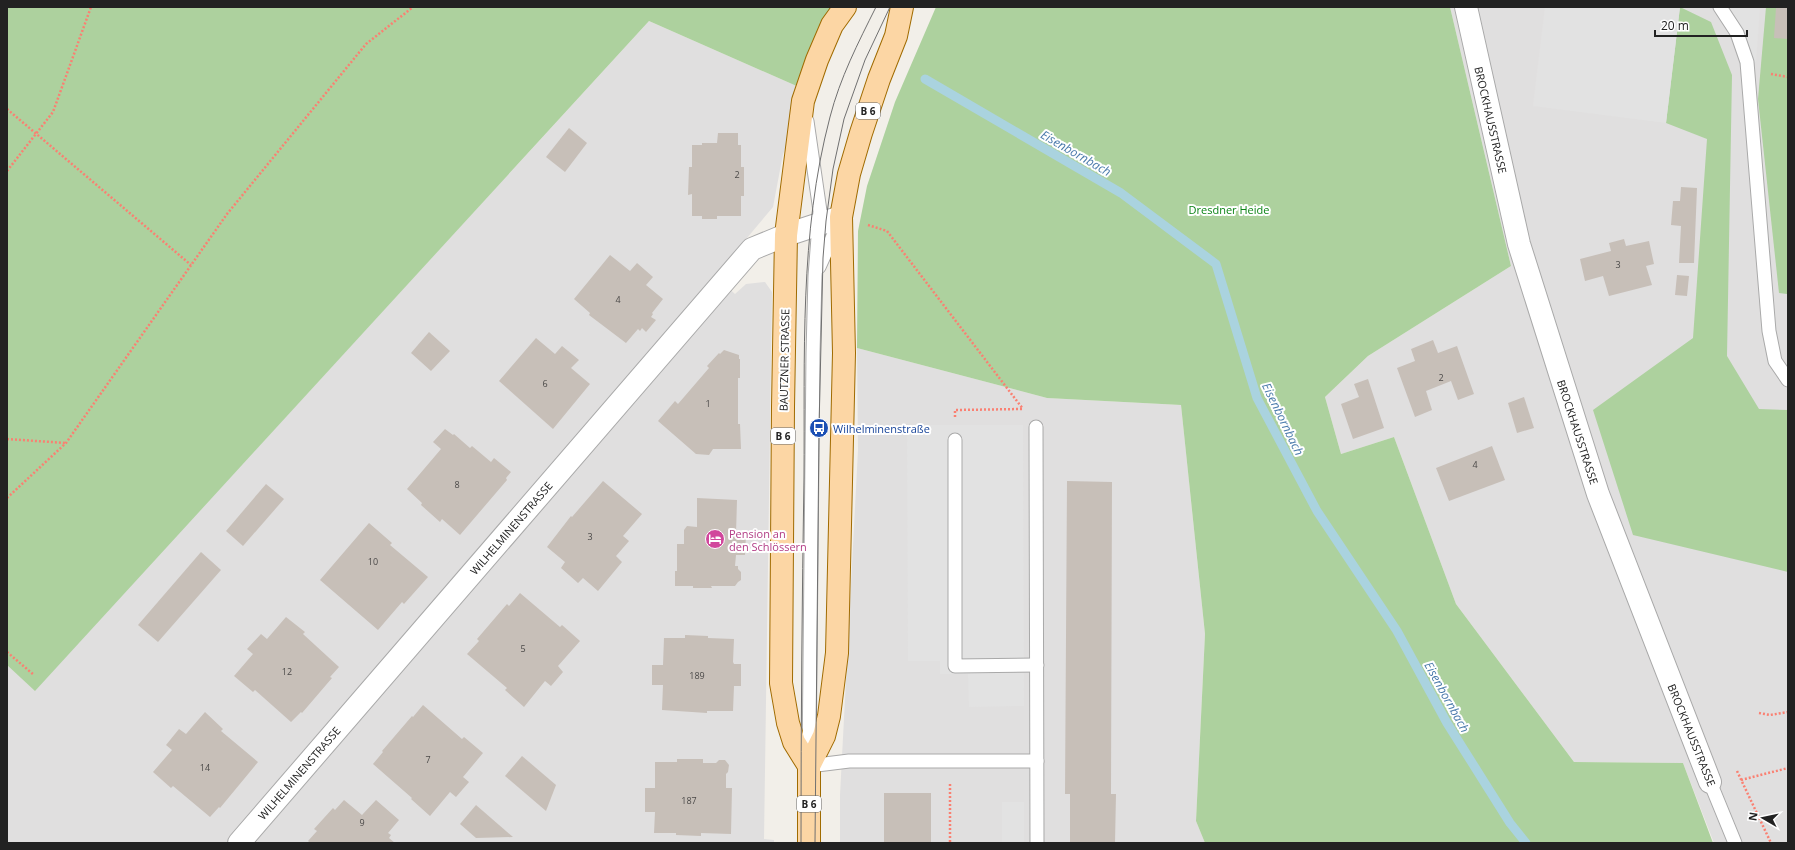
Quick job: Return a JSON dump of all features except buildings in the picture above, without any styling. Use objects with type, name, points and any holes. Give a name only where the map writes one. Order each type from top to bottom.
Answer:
[{"type":"main road","name":"BAUTZNER STRASSE","points":[[809,766],[794,742],[788,723],[781,683],[786,235],[803,101],[817,60],[832,25],[845,7]]},
{"type":"main road","name":"B 6","points":[[809,843],[809,766],[824,736],[829,716],[837,653],[844,353],[841,216],[849,174],[879,78],[896,36],[902,7]]},
{"type":"street","name":"BROCKHAUSSTRASSE","points":[[1466,7],[1518,244],[1598,494],[1710,782]]},
{"type":"street","name":"WILHELMINENSTRASSE","points":[[239,843],[752,249],[786,235],[841,216]]},
{"type":"lane","points":[[1720,7],[1737,32],[1747,62],[1769,331],[1775,361],[1788,380]]},
{"type":"lane","points":[[803,101],[817,182],[820,211],[815,276],[809,766],[849,761],[1037,761]]},
{"type":"lane","points":[[815,276],[841,216]]},
{"type":"lane","points":[[1036,426],[1037,843]]},
{"type":"lane","points":[[955,440],[955,666],[1036,665]]},
{"type":"lane","name":"BROCKHAUSSTRASSE","points":[[1710,782],[1735,843]]},
{"type":"path","points":[[7,171],[54,112],[91,7]]},
{"type":"path","points":[[7,498],[66,443],[227,214],[366,44],[413,7]]},
{"type":"path","points":[[7,109],[191,265]]},
{"type":"path","points":[[841,216],[887,231],[1036,426]]},
{"type":"path","points":[[955,440],[955,410],[1022,409]]},
{"type":"path","points":[[7,439],[66,443]]},
{"type":"path","points":[[7,652],[34,675]]},
{"type":"path","points":[[1759,714],[1770,715],[1788,712]]},
{"type":"path","points":[[1735,767],[1771,843]]},
{"type":"path","points":[[1741,780],[1788,768]]},
{"type":"path","points":[[950,780],[950,843]]},
{"type":"shaded area","points":[[1450,7],[1788,7],[1788,843],[1714,843],[1683,763],[1574,762],[1456,604],[1394,437],[1341,454],[1325,397],[1368,356],[1511,266]]},
{"type":"shaded area","points":[[1545,7],[1680,7],[1666,123],[1533,106]]},
{"type":"shaded area","points":[[1720,7],[1760,7],[1756,62],[1747,62]]},
{"type":"shaded area","points":[[649,21],[808,91],[783,154],[773,207],[715,276],[735,294],[746,284],[765,282],[772,292],[764,839],[774,840],[774,843],[7,843],[7,665],[35,690]]},
{"type":"shaded area","points":[[857,348],[1047,398],[1181,405],[1205,634],[1196,821],[1205,843],[840,843],[840,795],[858,450]]},
{"type":"shaded area","points":[[907,425],[1023,425],[1024,706],[969,707],[968,674],[940,674],[940,661],[908,661]]},
{"type":"shaded area","points":[[1002,802],[1024,802],[1024,843],[1002,843]]},
{"type":"green space","points":[[7,7],[842,7],[808,91],[649,21],[35,691],[7,665]]},
{"type":"green space","name":"Dresdner Heide","points":[[936,7],[1450,7],[1511,266],[1368,356],[1325,397],[1341,454],[1394,437],[1456,604],[1574,762],[1683,763],[1713,843],[1205,843],[1196,821],[1205,634],[1181,405],[1047,398],[857,348],[858,231],[867,186],[895,102]]},
{"type":"green space","points":[[1680,7],[1711,22],[1732,75],[1727,356],[1759,409],[1788,410],[1788,572],[1633,535],[1593,410],[1693,338],[1707,139],[1666,123]]},
{"type":"green space","points":[[1766,7],[1788,7],[1787,294],[1779,293],[1758,99]]},
{"type":"waterway","name":"Eisenbornbach","points":[[925,79],[1121,193],[1216,264],[1257,398],[1317,511],[1397,631],[1447,723],[1510,823],[1526,843]]},
{"type":"tram line","points":[[801,843],[804,341],[808,251],[820,161],[830,117],[844,75],[876,7]]},
{"type":"tram line","points":[[815,843],[819,428],[823,258],[826,221],[833,169],[844,119],[865,60],[890,7]]},
{"type":"place","name":"Wilhelminenstraße","points":[[819,428]]},
{"type":"place","name":"Pension an den Schlössern","points":[[715,539]]}]
